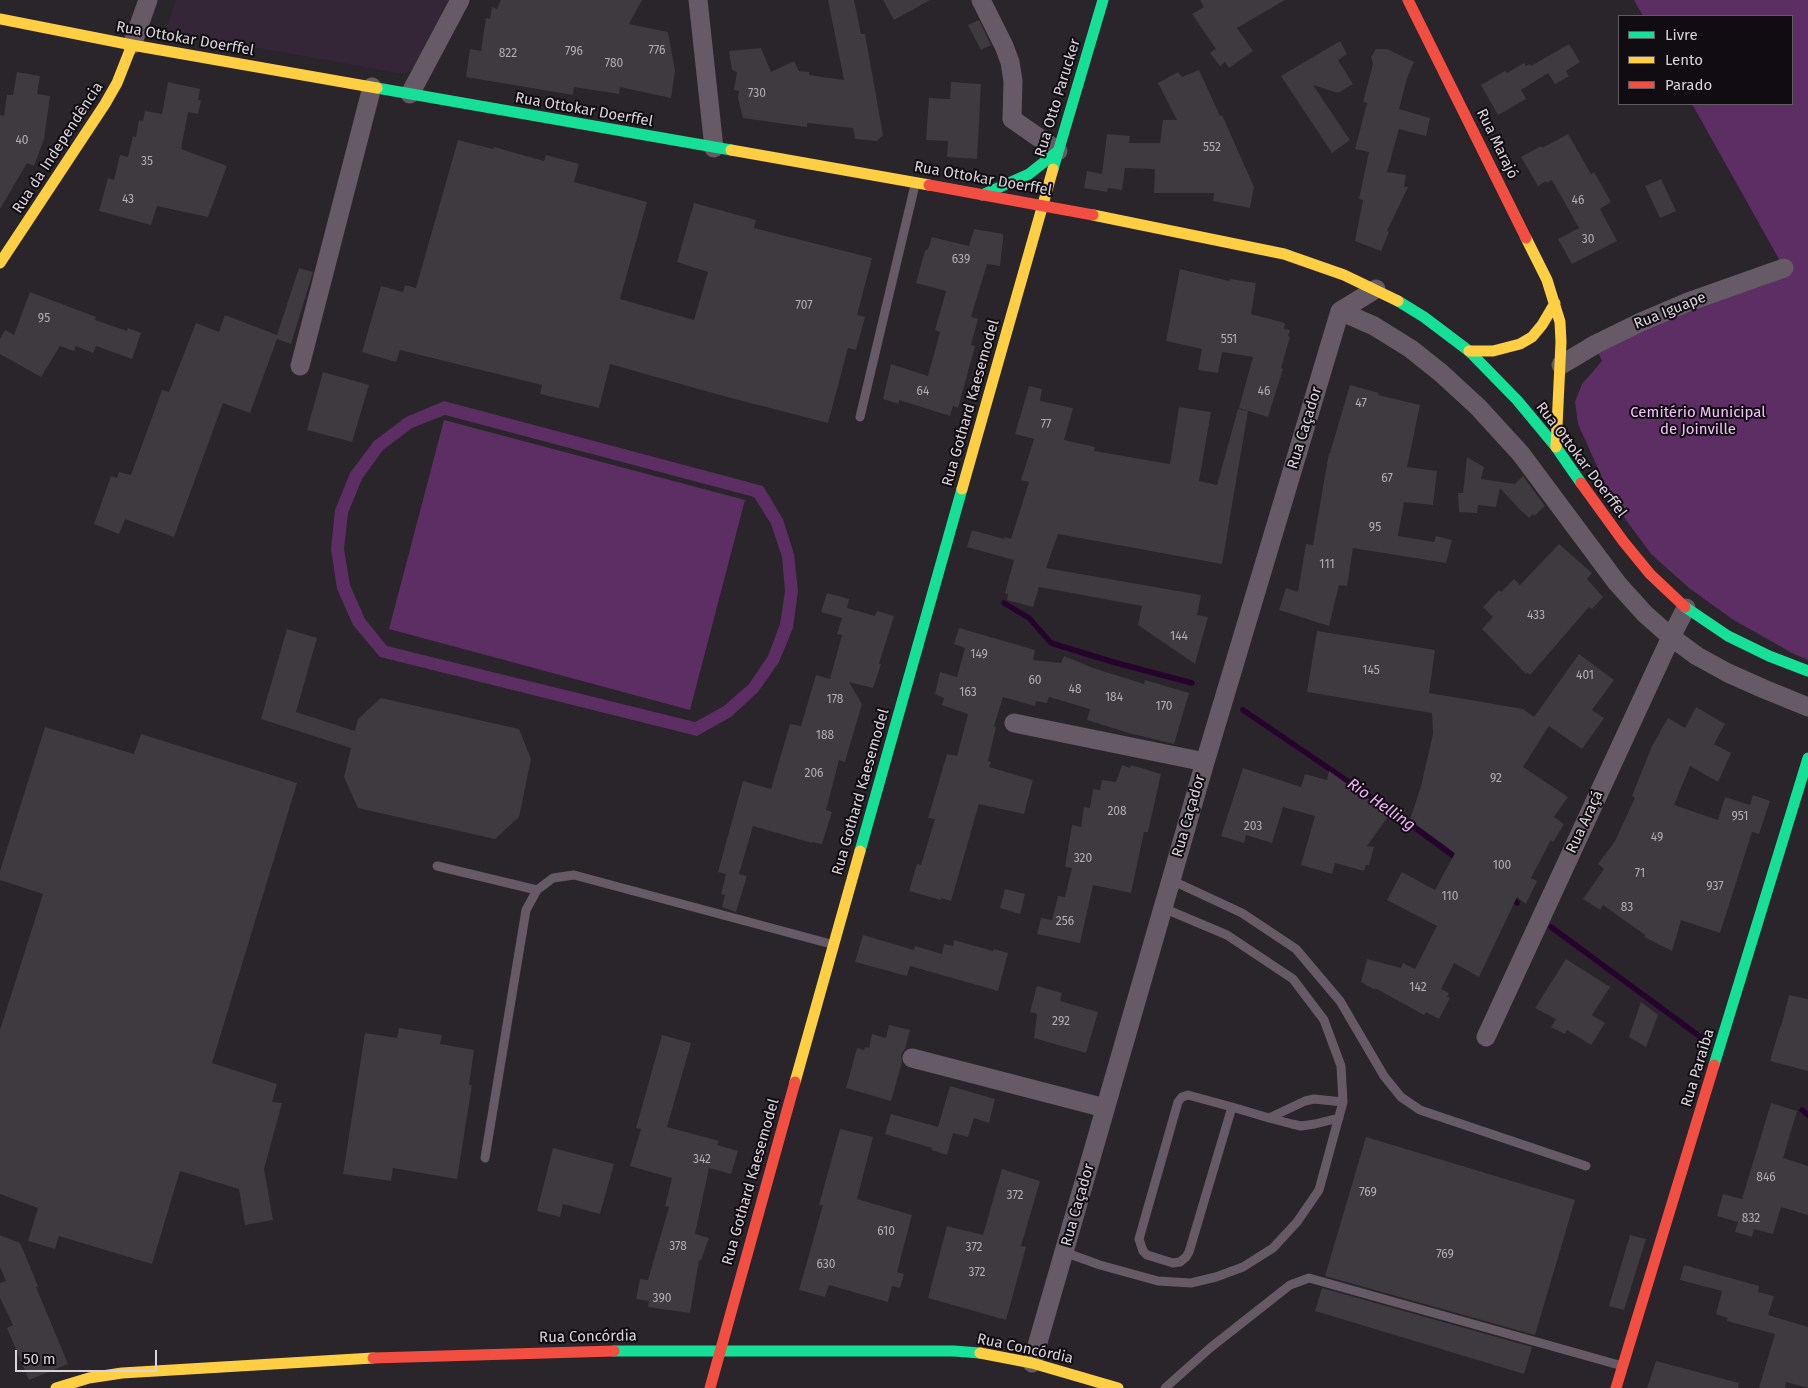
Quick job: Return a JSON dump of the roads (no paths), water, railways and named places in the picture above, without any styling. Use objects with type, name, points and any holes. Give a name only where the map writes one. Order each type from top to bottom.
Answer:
[{"type":"main road","name":"Rua Otto Parucker","points":[[1043,205],[1103,0]]},
{"type":"main road","name":"Rua Marajó","points":[[1408,0],[1547,280],[1556,303],[1560,322],[1561,365],[1556,447]]},
{"type":"main road","name":"Rua Ottokar Doerffel","points":[[0,19],[132,45],[1043,205],[1284,254],[1344,275],[1376,289],[1424,317],[1469,351],[1517,400],[1556,447],[1635,557],[1686,608],[1728,636],[1769,656],[1808,671]]},
{"type":"main road","name":"Rua da Independência","points":[[0,263],[106,104],[117,83],[132,45]]},
{"type":"main road","points":[[981,195],[1029,174],[1058,151]]},
{"type":"main road","name":"Rua Gothard Kaesemodel","points":[[710,1388],[1043,205]]},
{"type":"main road","points":[[1469,351],[1493,351],[1520,344],[1532,337],[1556,303]]},
{"type":"main road","name":"Rua Paraíba","points":[[1616,1388],[1808,758]]},
{"type":"main road","name":"Rua Concórdia","points":[[56,1388],[89,1378],[122,1373],[357,1358],[596,1351],[954,1351],[989,1354],[1032,1363],[1118,1388]]},
{"type":"street","points":[[132,45],[148,0]]},
{"type":"street","points":[[410,94],[460,0]]},
{"type":"street","points":[[698,0],[714,148]]},
{"type":"street","points":[[981,0],[1010,62],[1013,81],[1012,119],[1058,151]]},
{"type":"street","points":[[300,366],[372,87]]},
{"type":"street","name":"Rua Iguape","points":[[1561,365],[1596,344],[1640,322],[1688,302],[1784,268]]},
{"type":"street","points":[[1340,311],[1376,289]]},
{"type":"street","points":[[1340,311],[1374,326],[1411,349],[1478,407],[1520,454],[1617,583],[1645,614],[1671,637],[1697,656],[1728,673],[1808,706]]},
{"type":"street","name":"Rua Caçador","points":[[1032,1363],[1162,908],[1340,311]]},
{"type":"street","name":"Rua Araçá","points":[[1486,1037],[1686,608]]},
{"type":"street","points":[[1014,723],[1205,762]]},
{"type":"street","points":[[912,1058],[1105,1108]]},
{"type":"lane","points":[[860,417],[916,182]]},
{"type":"lane","points":[[438,866],[538,890]]},
{"type":"lane","points":[[484,1158],[526,910],[538,890],[553,878],[574,875],[834,944]]},
{"type":"lane","points":[[1171,880],[1242,913],[1296,949],[1340,1001],[1384,1076],[1401,1097],[1420,1110],[1586,1166]]},
{"type":"lane","points":[[1064,1252],[1100,1265],[1158,1281],[1191,1283],[1216,1277],[1243,1267],[1273,1248],[1298,1222],[1319,1190],[1343,1102],[1341,1066],[1324,1020],[1293,979],[1227,934],[1162,908]]},
{"type":"lane","points":[[1232,1107],[1186,1258],[1180,1262],[1173,1263],[1148,1255],[1139,1245],[1138,1238],[1178,1102],[1182,1097],[1188,1095],[1302,1126],[1339,1118]]},
{"type":"lane","points":[[1270,1118],[1305,1101],[1314,1099],[1343,1102]]},
{"type":"lane","points":[[1165,1388],[1210,1348],[1290,1285],[1309,1278],[1623,1366]]},
{"type":"waterway","name":"Rio Helling","points":[[1004,603],[1029,618],[1051,643],[1192,683]]},
{"type":"waterway","name":"Rio Helling","points":[[1243,710],[1399,816],[1459,860]]},
{"type":"waterway","name":"Rio Helling","points":[[1509,896],[1517,903]]},
{"type":"waterway","name":"Rio Helling","points":[[1551,927],[1706,1041]]},
{"type":"waterway","name":"Rio Helling","points":[[1802,1110],[1808,1115]]},
{"type":"park label","name":"Cemitério Municipal de Joinville","points":[[1698,422]]}]
